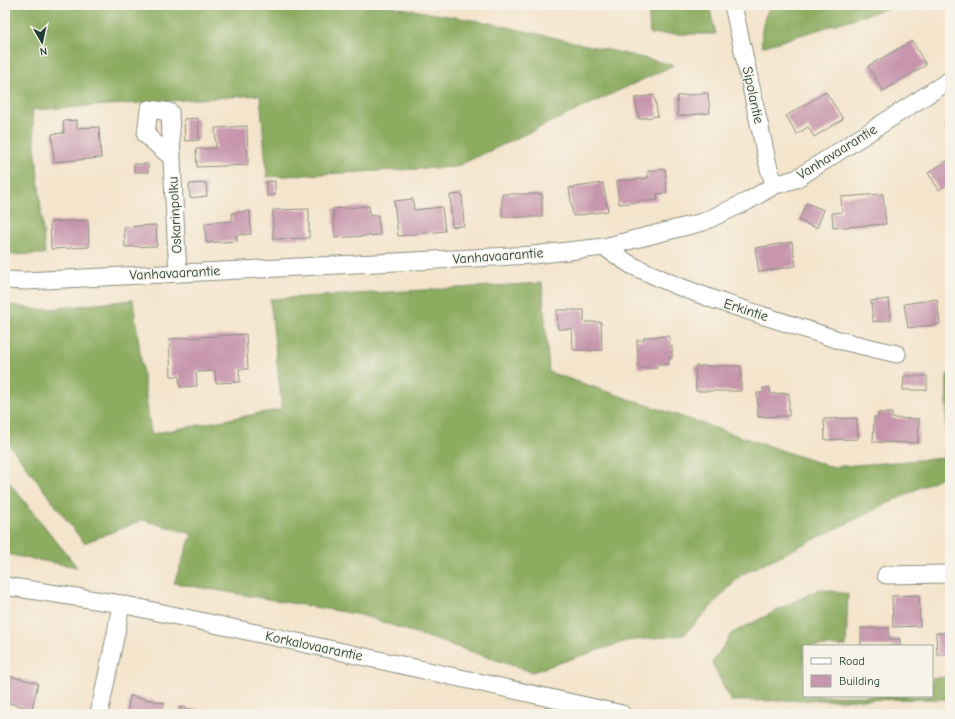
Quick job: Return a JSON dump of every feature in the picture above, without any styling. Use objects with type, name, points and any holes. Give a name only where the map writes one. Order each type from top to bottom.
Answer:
[{"type":"street","name":"Sipolantie","points":[[733,5],[769,169],[775,185]]},
{"type":"street","name":"Vanhavaarantie","points":[[5,280],[25,281],[532,255],[604,247],[703,222],[748,201],[775,185],[796,179],[950,80]]},
{"type":"street","name":"Oskarinpolku","points":[[172,158],[178,273]]},
{"type":"street","name":"Erkintie","points":[[604,247],[631,265],[675,285],[718,301],[842,341],[897,354]]},
{"type":"street","points":[[886,575],[950,574]]},
{"type":"street","name":"Korkalovaarantie","points":[[5,586],[121,604],[622,714]]},
{"type":"street","points":[[99,714],[121,604]]},
{"type":"green space","points":[[5,5],[383,5],[490,23],[674,65],[455,167],[267,177],[260,95],[32,110],[45,254],[5,255]]},
{"type":"green space","points":[[648,5],[709,5],[716,34],[650,34]]},
{"type":"green space","points":[[772,5],[898,5],[762,47],[764,19]]},
{"type":"green space","points":[[542,283],[549,372],[831,467],[945,458],[947,375],[950,374],[950,473],[741,575],[684,635],[626,641],[532,672],[361,615],[174,583],[192,534],[143,520],[84,543],[5,439],[5,304],[39,310],[133,300],[151,434],[282,409],[270,299]]},
{"type":"green space","points":[[5,477],[77,567],[5,554]]},
{"type":"green space","points":[[820,589],[848,594],[846,645],[803,645],[803,697],[933,697],[933,678],[950,677],[950,699],[731,701],[712,663],[732,633]]},
{"type":"building","points":[[912,41],[926,65],[883,91],[868,66]]},
{"type":"building","points":[[826,92],[843,119],[814,137],[808,127],[797,134],[786,116]]},
{"type":"building","points":[[708,93],[710,113],[678,116],[677,96]]},
{"type":"building","points":[[654,95],[658,116],[639,119],[635,98]]},
{"type":"building","points":[[198,118],[199,140],[185,141],[184,119]]},
{"type":"building","points":[[950,119],[950,131],[944,123]]},
{"type":"building","points":[[77,120],[77,128],[99,127],[101,158],[54,162],[52,134],[64,133],[63,121]]},
{"type":"building","points":[[247,126],[248,165],[197,167],[196,149],[216,148],[215,128]]},
{"type":"building","points":[[950,159],[950,183],[939,190],[928,173]]},
{"type":"building","points":[[134,164],[148,164],[148,172],[134,172]]},
{"type":"building","points":[[665,169],[667,193],[657,194],[658,200],[619,204],[617,181],[648,178],[648,171]]},
{"type":"building","points":[[266,181],[275,181],[275,195],[267,196]]},
{"type":"building","points":[[206,183],[207,196],[190,198],[189,184]]},
{"type":"building","points":[[603,183],[608,211],[573,216],[569,188]]},
{"type":"building","points":[[462,194],[464,226],[452,227],[450,195]]},
{"type":"building","points":[[502,194],[542,194],[542,217],[502,217]]},
{"type":"building","points":[[883,194],[886,224],[833,228],[832,213],[842,212],[841,197]]},
{"type":"building","points":[[413,199],[414,210],[442,207],[445,231],[398,236],[394,201]]},
{"type":"building","points":[[806,203],[824,210],[817,228],[799,221]]},
{"type":"building","points":[[369,206],[370,216],[378,215],[380,235],[335,238],[333,209]]},
{"type":"building","points":[[309,209],[309,238],[273,239],[273,210]]},
{"type":"building","points":[[250,211],[251,234],[236,235],[237,241],[206,243],[205,223],[232,221],[232,213]]},
{"type":"building","points":[[88,220],[89,247],[51,249],[50,222]]},
{"type":"building","points":[[156,225],[157,246],[125,247],[124,227]]},
{"type":"building","points":[[792,242],[796,266],[759,272],[755,248]]},
{"type":"building","points":[[889,299],[891,320],[873,322],[871,301]]},
{"type":"building","points":[[937,299],[940,324],[908,328],[904,304]]},
{"type":"building","points":[[557,310],[584,310],[584,322],[601,322],[602,350],[573,350],[572,329],[558,329]]},
{"type":"building","points":[[246,334],[248,369],[239,369],[240,382],[216,383],[215,371],[196,372],[197,386],[180,387],[179,376],[171,376],[169,339]]},
{"type":"building","points":[[669,336],[670,346],[672,346],[672,358],[669,358],[669,364],[657,364],[657,368],[638,368],[637,340],[644,340],[644,337]]},
{"type":"building","points":[[695,366],[741,366],[741,391],[696,391]]},
{"type":"building","points":[[904,376],[927,376],[927,390],[903,390]]},
{"type":"building","points":[[770,387],[771,394],[789,393],[789,416],[758,417],[757,393],[763,393],[763,388]]},
{"type":"building","points":[[878,413],[892,413],[892,418],[919,419],[918,443],[873,442],[874,417],[878,417]]},
{"type":"building","points":[[857,418],[858,439],[825,440],[824,419]]},
{"type":"building","points":[[919,595],[920,626],[893,627],[892,596]]},
{"type":"building","points":[[861,628],[889,628],[889,639],[900,639],[900,645],[861,645]]},
{"type":"building","points":[[936,633],[950,633],[950,655],[937,655]]},
{"type":"building","points":[[5,675],[38,683],[32,709],[5,702]]},
{"type":"building","points":[[130,696],[165,703],[161,714],[127,714]]},
{"type":"building","points":[[180,707],[211,713],[211,714],[179,714]]}]
